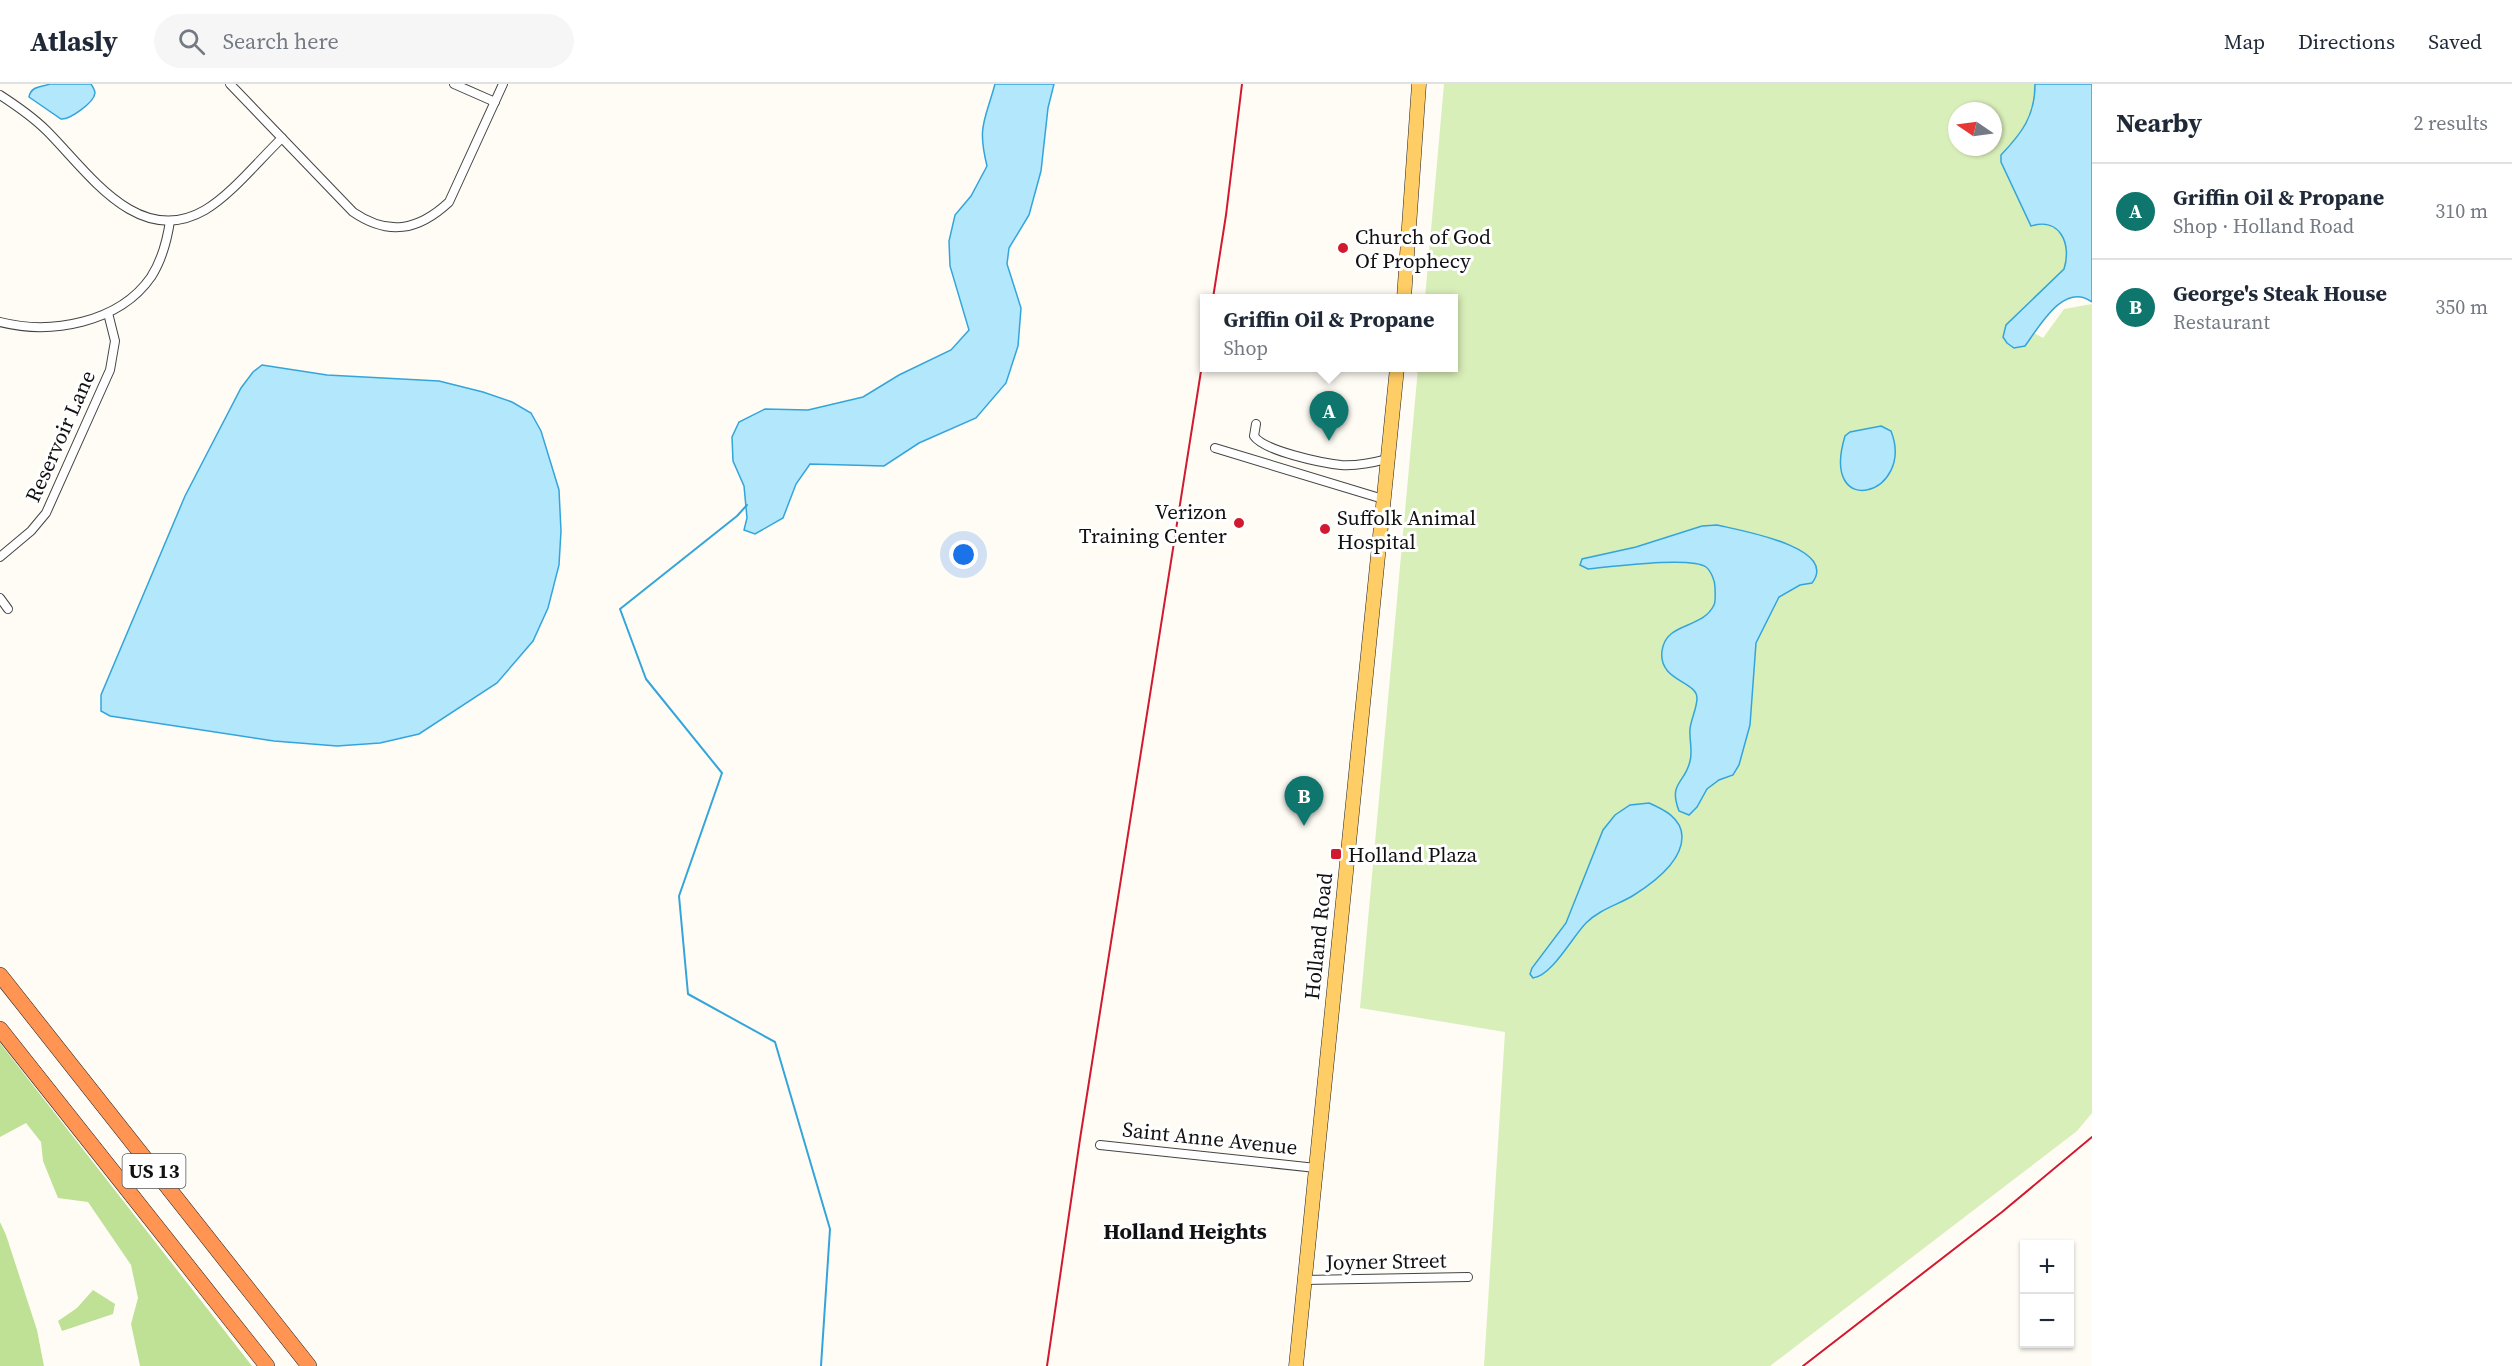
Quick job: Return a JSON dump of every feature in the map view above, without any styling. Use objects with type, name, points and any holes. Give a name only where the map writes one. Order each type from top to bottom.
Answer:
[{"type":"highway","name":"US 13","points":[[0,975],[309,1366]]},
{"type":"highway","name":"US 13","points":[[0,1029],[267,1366]]},
{"type":"main road","points":[[1404,294],[1419,84]]},
{"type":"main road","name":"Holland Road","points":[[1296,1366],[1397,372]]},
{"type":"street","points":[[230,84],[353,212],[371,224],[394,228],[419,224],[438,213],[449,202],[503,84]]},
{"type":"street","points":[[454,84],[495,102]]},
{"type":"street","points":[[0,95],[37,121],[119,204],[137,214],[170,221],[194,216],[211,206],[282,138]]},
{"type":"street","points":[[0,322],[27,327],[49,327],[108,313],[136,295],[152,276],[163,252],[170,221]]},
{"type":"street","name":"Reservoir Lane","points":[[0,557],[31,531],[46,513],[104,384],[115,350],[114,332],[108,313]]},
{"type":"street","points":[[1256,424],[1254,436],[1260,443],[1305,457],[1342,465],[1358,465],[1387,459]]},
{"type":"street","points":[[1215,448],[1383,499]]},
{"type":"street","points":[[0,598],[8,609]]},
{"type":"street","name":"Saint Anne Avenue","points":[[1100,1145],[1316,1168]]},
{"type":"street","name":"Joyner Street","points":[[1304,1280],[1468,1277]]},
{"type":"green space","points":[[1444,84],[2062,84],[2075,265],[2021,326],[2043,338],[2064,309],[2092,304],[2092,1113],[2077,1131],[1770,1366],[1484,1366],[1505,1032],[1360,1008],[1418,372],[1458,372],[1458,294],[1425,294]]},
{"type":"green space","points":[[0,1043],[252,1366],[140,1366],[131,1324],[138,1298],[131,1265],[88,1202],[58,1198],[43,1161],[41,1142],[26,1123],[0,1137]]},
{"type":"green space","points":[[0,1222],[37,1330],[44,1366],[0,1366]]},
{"type":"green space","points":[[93,1290],[115,1304],[113,1314],[62,1331],[58,1321],[77,1308]]},
{"type":"water","points":[[50,84],[91,84],[95,93],[81,110],[70,117],[61,119],[29,97],[34,89]]},
{"type":"water","points":[[995,84],[1054,84],[1048,108],[1041,171],[1029,215],[1009,248],[1007,264],[1021,308],[1018,346],[1006,383],[976,418],[919,443],[884,466],[810,464],[796,484],[783,518],[755,534],[744,530],[747,518],[744,486],[733,461],[732,437],[739,422],[765,409],[808,410],[863,397],[899,375],[951,350],[969,330],[950,266],[949,241],[955,215],[971,196],[987,166],[982,132]]},
{"type":"water","points":[[2035,84],[2092,84],[2092,302],[2082,297],[2072,297],[2062,302],[2045,318],[2025,346],[2014,348],[2003,337],[2006,325],[2064,269],[2066,260],[2065,242],[2056,229],[2050,225],[2031,226],[2001,162],[2002,154],[2021,131],[2030,115]]},
{"type":"water","points":[[262,365],[327,375],[439,381],[512,402],[531,413],[541,431],[559,490],[561,531],[559,565],[548,608],[533,641],[497,683],[419,734],[380,743],[337,746],[274,741],[110,716],[101,711],[101,695],[185,496],[241,388],[253,372]]},
{"type":"water","points":[[1881,426],[1891,431],[1895,453],[1891,471],[1881,483],[1868,490],[1855,489],[1845,481],[1841,463],[1845,436],[1850,432]]},
{"type":"water","points":[[1717,525],[1783,542],[1812,559],[1817,570],[1812,583],[1800,585],[1779,597],[1756,643],[1750,725],[1739,765],[1733,775],[1719,780],[1707,789],[1697,807],[1689,815],[1679,811],[1675,794],[1690,761],[1690,729],[1697,698],[1691,688],[1666,669],[1662,661],[1662,651],[1670,635],[1701,619],[1714,605],[1715,587],[1710,571],[1698,564],[1684,562],[1588,569],[1580,565],[1582,559],[1636,547],[1702,526]]},
{"type":"water","points":[[1649,803],[1671,815],[1681,830],[1681,846],[1672,863],[1642,890],[1591,918],[1555,963],[1540,976],[1533,978],[1530,974],[1532,968],[1566,923],[1603,830],[1615,815],[1630,805]]},
{"type":"waterway","points":[[747,505],[737,516],[620,609],[646,679],[722,773],[679,896],[688,994],[775,1042],[830,1229],[821,1366]]},
{"type":"railway","points":[[1214,294],[1242,84]]},
{"type":"railway","points":[[1047,1366],[1080,1139],[1201,372]]},
{"type":"railway","points":[[1803,1366],[2002,1212],[2092,1137]]},
{"type":"place","name":"Church of God Of Prophecy","points":[[1343,248]]},
{"type":"place","name":"Griffin Oil & Propane","points":[[1329,441]]},
{"type":"place","name":"Verizon Training Center","points":[[1239,523]]},
{"type":"place","name":"Suffolk Animal Hospital","points":[[1325,529]]},
{"type":"place","name":"George's Steak House","points":[[1304,826]]},
{"type":"place","name":"Holland Plaza","points":[[1336,854]]},
{"type":"district","name":"Holland Heights","points":[[1185,1231]]}]
